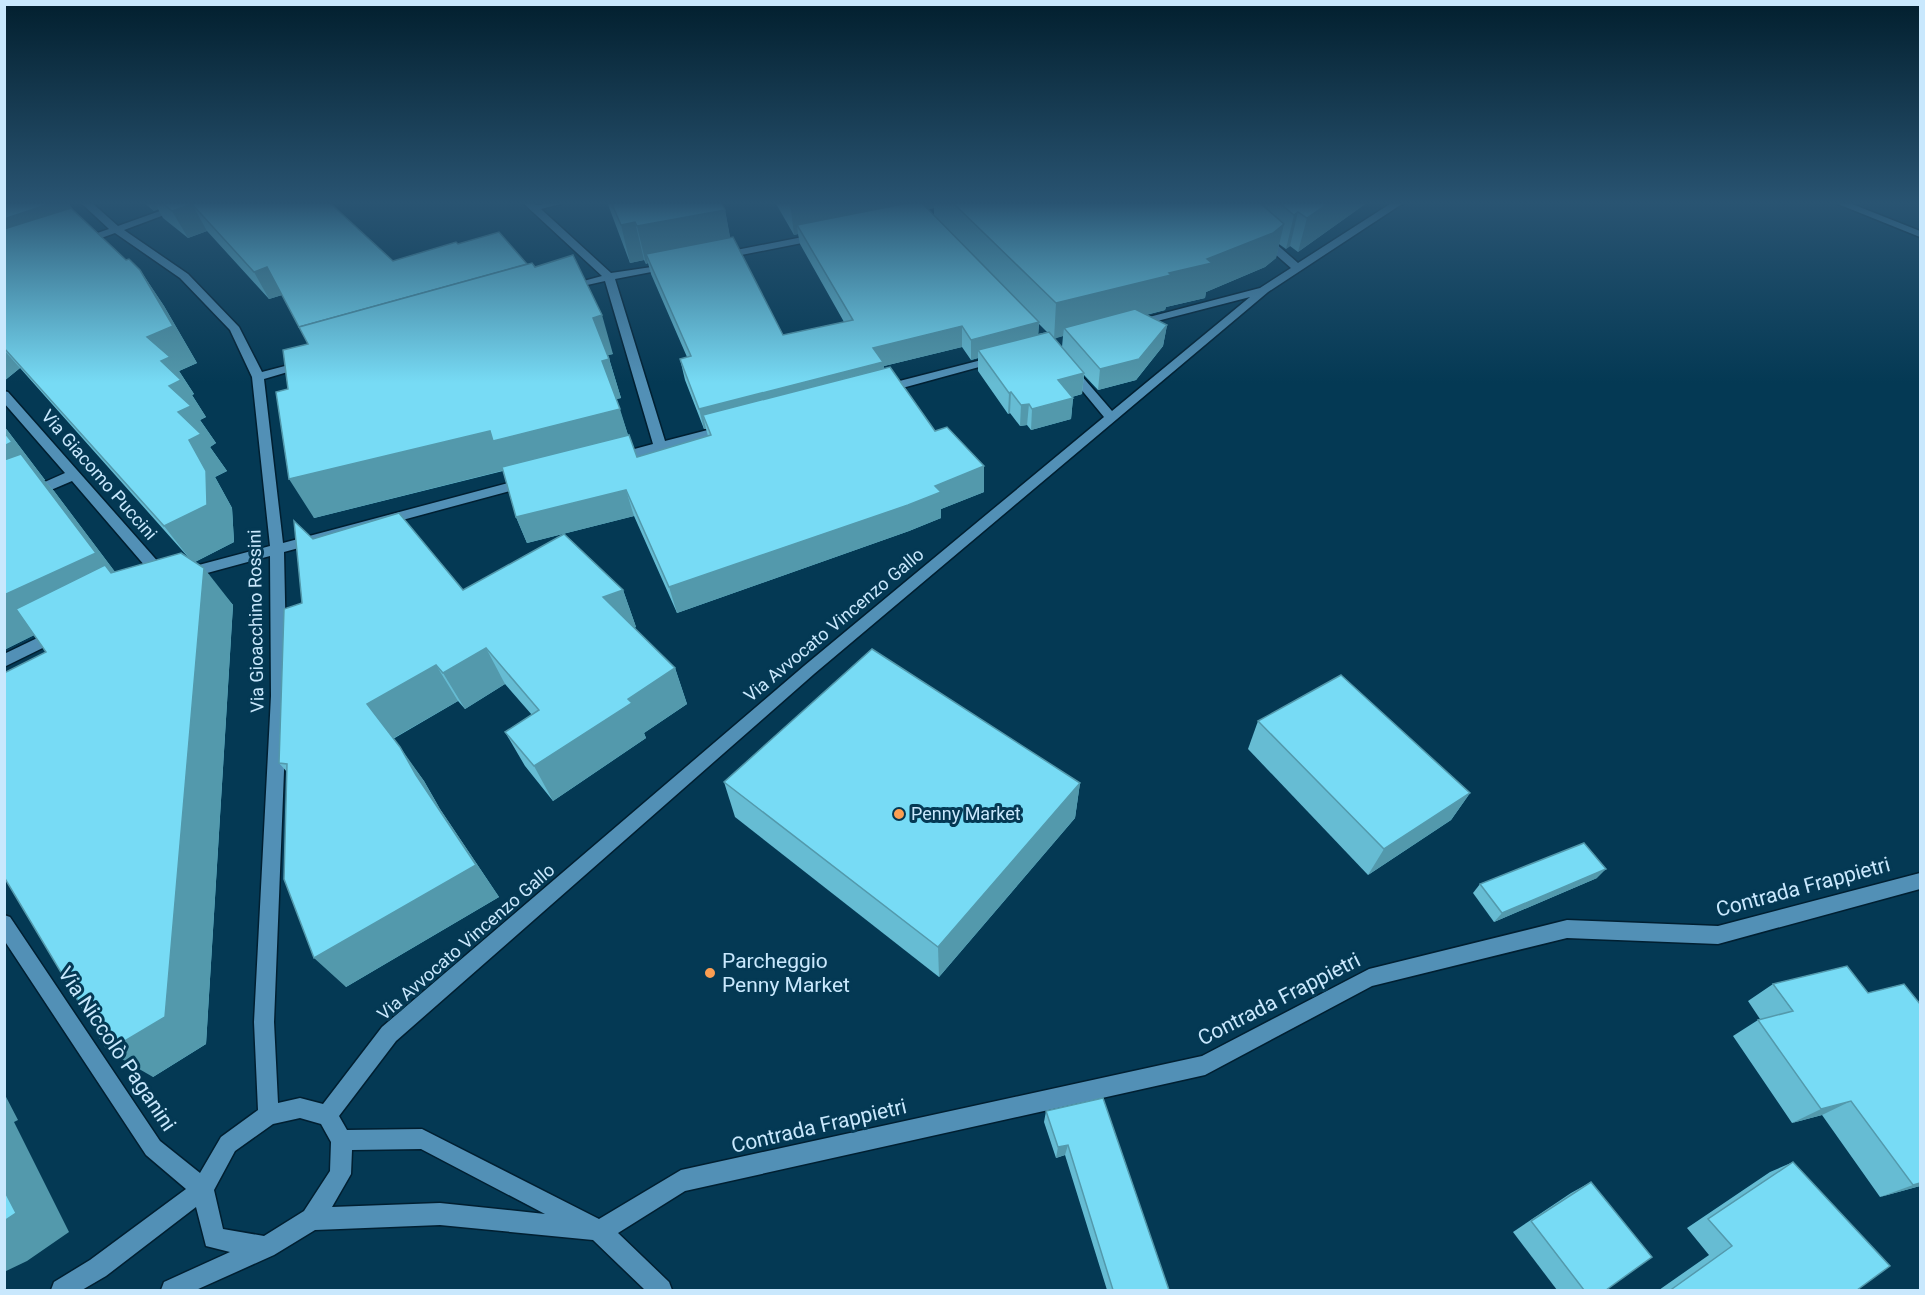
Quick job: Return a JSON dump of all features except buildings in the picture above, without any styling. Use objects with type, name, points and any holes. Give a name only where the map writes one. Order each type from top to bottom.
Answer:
[{"type":"street","name":"Via Gioacchino Rossini","points":[[165,262],[184,276],[235,329],[258,377],[277,548],[279,696],[264,1022],[268,1115]]},
{"type":"street","points":[[593,262],[609,277],[660,447]]},
{"type":"street","points":[[1291,262],[1297,268]]},
{"type":"street","name":"Via Avvocato Vincenzo Gallo","points":[[327,1115],[389,1034],[800,678],[1264,290],[1306,262]]},
{"type":"street","points":[[553,293],[609,277],[682,264]]},
{"type":"street","points":[[1118,328],[1264,290]]},
{"type":"street","points":[[867,393],[1005,357]]},
{"type":"street","points":[[258,377],[315,361]]},
{"type":"street","points":[[1065,363],[1111,418]]},
{"type":"street","name":"Via Giacomo Puccini","points":[[4,395],[75,474],[160,582],[277,548]]},
{"type":"street","points":[[604,462],[741,426]]},
{"type":"street","points":[[4,506],[75,474]]},
{"type":"street","points":[[277,548],[536,479]]},
{"type":"street","points":[[4,661],[75,625]]},
{"type":"street","name":"Contrada Frappietri","points":[[600,1231],[681,1181],[1205,1065],[1369,978],[1567,929],[1718,935],[1920,881]]},
{"type":"street","name":"Via Niccolò Paganini","points":[[4,923],[153,1148],[203,1189]]},
{"type":"street","points":[[62,1290],[98,1268],[203,1189],[228,1144],[268,1115],[300,1108],[327,1115],[342,1140],[340,1174],[312,1219],[266,1247],[172,1290]]},
{"type":"street","points":[[342,1140],[422,1139],[600,1231],[662,1290]]},
{"type":"street","points":[[203,1189],[214,1238],[266,1247]]},
{"type":"street","points":[[312,1219],[440,1214],[600,1231]]},
{"type":"place","name":"Penny Market","points":[[899,814]]},
{"type":"place","name":"Parcheggio Penny Market","points":[[710,973]]}]
